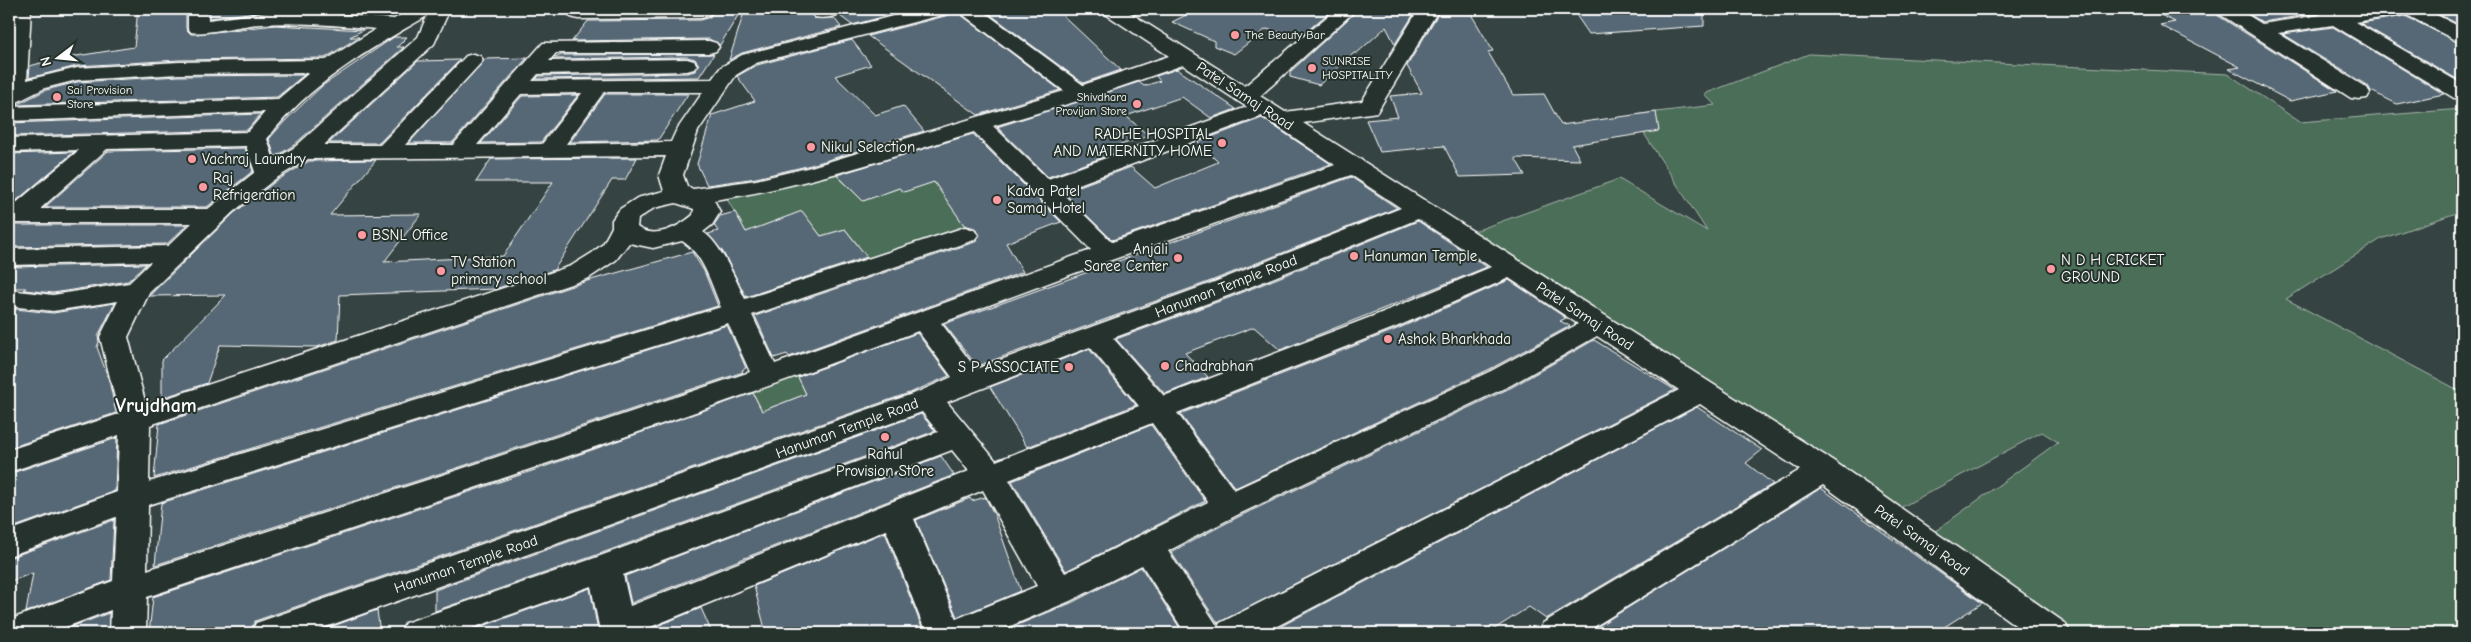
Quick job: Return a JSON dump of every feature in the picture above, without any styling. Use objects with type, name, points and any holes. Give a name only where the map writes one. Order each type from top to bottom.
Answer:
[{"type":"street","points":[[21,9],[12,96],[53,78],[77,74],[331,66]]},
{"type":"street","points":[[198,9],[198,28],[223,21],[252,18],[316,18],[398,25]]},
{"type":"street","points":[[255,139],[268,121],[341,58],[425,9]]},
{"type":"street","points":[[128,633],[135,420],[114,337],[137,290],[214,216],[268,174],[303,152],[426,40],[440,9]]},
{"type":"street","points":[[600,261],[615,248],[630,218],[672,175],[687,131],[728,70],[749,59],[942,9]]},
{"type":"street","points":[[968,9],[1080,93]]},
{"type":"street","name":"Patel Samaj Road","points":[[1111,9],[1824,470],[2052,633]]},
{"type":"street","points":[[1263,108],[1347,9]]},
{"type":"street","points":[[1044,189],[1263,108],[1369,107],[1429,9]]},
{"type":"street","points":[[2226,9],[2359,93]]},
{"type":"street","points":[[2259,30],[2328,14],[2401,9]]},
{"type":"street","points":[[2411,9],[2462,36]]},
{"type":"street","points":[[459,152],[580,11],[701,12]]},
{"type":"street","points":[[2328,14],[2462,92]]},
{"type":"street","points":[[565,30],[677,27]]},
{"type":"street","points":[[550,47],[709,47]]},
{"type":"street","points":[[630,218],[662,198],[698,204],[727,199],[774,182],[1080,93],[1186,57]]},
{"type":"street","points":[[386,152],[473,60]]},
{"type":"street","points":[[532,68],[688,65]]},
{"type":"street","points":[[180,108],[227,68]]},
{"type":"street","points":[[515,88],[719,85]]},
{"type":"street","points":[[549,151],[598,86]]},
{"type":"street","points":[[9,114],[285,105]]},
{"type":"street","points":[[978,124],[1108,252]]},
{"type":"street","points":[[255,139],[268,174]]},
{"type":"street","points":[[9,145],[255,139]]},
{"type":"street","points":[[13,216],[102,143]]},
{"type":"street","points":[[303,152],[681,149]]},
{"type":"street","points":[[12,633],[129,589],[476,476],[766,377],[1108,252],[1354,166]]},
{"type":"street","points":[[9,461],[526,291],[580,272],[633,247],[686,233],[704,220],[698,204],[676,190],[672,175]]},
{"type":"street","name":"Hanuman Temple Road","points":[[269,633],[928,399],[1230,285],[1421,209]]},
{"type":"street","points":[[13,216],[214,216]]},
{"type":"street","points":[[630,218],[635,238],[660,240]]},
{"type":"street","points":[[686,233],[700,241],[720,274],[766,377]]},
{"type":"street","points":[[9,544],[131,499],[737,311],[965,235]]},
{"type":"street","points":[[9,257],[175,254]]},
{"type":"street","points":[[604,568],[617,626],[990,475],[1386,320],[1511,268]]},
{"type":"street","points":[[12,300],[53,303],[137,290]]},
{"type":"street","points":[[924,320],[970,382]]},
{"type":"street","points":[[958,633],[1058,592],[1228,506],[1501,378],[1598,324]]},
{"type":"street","points":[[1095,335],[1158,409],[1228,506]]},
{"type":"street","points":[[1233,633],[1701,391]]},
{"type":"street","points":[[928,399],[990,475],[1058,592]]},
{"type":"street","points":[[418,633],[604,568],[958,436]]},
{"type":"street","points":[[1556,633],[1824,470]]},
{"type":"street","points":[[895,513],[944,633]]},
{"type":"street","points":[[1148,547],[1204,633]]},
{"type":"green space","points":[[1809,54],[2228,74],[2300,122],[2462,109],[2462,211],[2381,239],[2286,299],[2462,392],[2462,633],[2052,633],[1923,540],[2058,442],[2042,432],[1887,515],[1461,236],[1619,179],[1707,231],[1632,115],[1715,105],[1704,94]]},
{"type":"green space","points":[[834,173],[863,201],[899,188],[934,182],[970,233],[737,311],[726,287],[858,245],[845,229],[821,236],[802,212],[746,232],[727,199],[749,191]]},
{"type":"green space","points":[[796,373],[806,394],[762,411],[748,383]]},
{"type":"building","points":[[138,9],[186,9],[186,29],[191,34],[275,25],[363,30],[350,37],[359,37],[325,58],[179,60],[77,66],[29,78],[30,66],[51,60],[134,47]]},
{"type":"building","points":[[210,9],[390,9],[388,10],[394,11],[385,16],[323,11],[272,10],[210,18]]},
{"type":"building","points":[[710,9],[742,9],[720,45],[709,39],[572,41],[588,21],[701,20],[710,17],[713,12]]},
{"type":"building","points":[[745,9],[813,9],[810,13],[814,18],[834,18],[841,27],[742,53],[729,60]]},
{"type":"building","points":[[847,9],[913,9],[852,25],[840,16]]},
{"type":"building","points":[[954,9],[1060,90],[978,115],[868,36],[949,15]]},
{"type":"building","points":[[983,9],[1056,9],[1121,70],[1083,83]]},
{"type":"building","points":[[1198,9],[1333,9],[1300,37],[1266,29],[1234,54],[1214,46],[1214,41],[1172,22]]},
{"type":"building","points":[[1359,9],[1417,9],[1395,44],[1386,27],[1319,85],[1290,77],[1290,72]]},
{"type":"building","points":[[1441,9],[1468,9],[1493,51],[1488,52],[1513,95],[1544,94],[1561,125],[1656,112],[1659,131],[1572,145],[1580,160],[1515,158],[1525,175],[1460,177],[1444,146],[1380,152],[1366,120],[1398,117],[1390,96],[1422,93],[1407,66]]},
{"type":"building","points":[[1572,9],[1704,9],[1704,26],[1589,34]]},
{"type":"building","points":[[2148,9],[2213,9],[2217,15],[2337,91],[2290,101],[2229,69],[2240,67],[2160,25],[2175,22]]},
{"type":"building","points":[[2241,9],[2307,9],[2318,13],[2262,22]]},
{"type":"building","points":[[2462,9],[2462,26],[2430,10]]},
{"type":"building","points":[[2405,16],[2462,44],[2462,82],[2360,23]]},
{"type":"building","points":[[2333,27],[2444,94],[2397,104],[2371,91],[2368,86],[2283,34]]},
{"type":"building","points":[[394,37],[407,37],[397,47],[404,47],[294,145],[275,157],[269,139],[285,121],[322,86]]},
{"type":"building","points":[[852,40],[871,65],[835,76],[875,115],[903,106],[924,131],[811,165],[756,178],[707,185],[697,164],[712,115],[755,101],[737,76],[757,65]]},
{"type":"building","points":[[714,54],[699,77],[536,79],[539,76],[687,73],[695,71],[699,65],[695,59],[687,57],[553,59],[561,55]]},
{"type":"building","points":[[527,58],[452,143],[409,143],[485,59]]},
{"type":"building","points":[[460,60],[379,143],[329,143],[418,61]]},
{"type":"building","points":[[1177,69],[1236,109],[1211,118],[1182,97],[1126,116],[1149,136],[1114,147],[1116,149],[1113,150],[1115,153],[1048,177],[997,127],[1139,82],[1144,86],[1160,81],[1156,76]]},
{"type":"building","points":[[304,75],[277,97],[16,105],[46,90],[77,82],[179,76]]},
{"type":"building","points":[[605,94],[688,94],[658,140],[570,142]]},
{"type":"building","points":[[578,95],[541,142],[481,143],[522,96]]},
{"type":"building","points":[[261,114],[247,130],[9,136],[9,123]]},
{"type":"building","points":[[1262,118],[1331,164],[1112,240],[1063,192],[1131,167],[1155,188],[1218,162],[1198,142]]},
{"type":"building","points":[[973,134],[1061,222],[1006,243],[1023,272],[789,357],[787,354],[774,358],[755,316],[975,242],[980,235],[975,228],[964,225],[934,182],[904,192],[899,188],[863,201],[837,175]]},
{"type":"building","points":[[245,148],[253,171],[207,207],[45,207],[108,151]]},
{"type":"building","points":[[74,152],[9,207],[9,154]]},
{"type":"building","points":[[637,158],[625,180],[612,180],[554,270],[495,289],[340,295],[338,340],[317,347],[220,345],[207,383],[162,398],[162,360],[226,295],[150,296],[151,294],[234,213],[276,181],[309,161],[376,160],[330,215],[421,214],[384,262],[503,256],[553,182],[476,182],[491,159]]},
{"type":"building","points":[[1351,177],[1397,208],[1211,281],[977,366],[944,324]]},
{"type":"building","points":[[802,211],[821,236],[845,229],[867,257],[746,297],[723,252],[708,234],[718,231],[714,225],[720,216],[735,212],[746,232]]},
{"type":"building","points":[[1418,221],[1487,267],[1280,350],[1254,327],[1185,353],[1208,377],[1165,394],[1116,339],[1231,297]]},
{"type":"building","points":[[9,225],[187,225],[167,244],[9,247]]},
{"type":"building","points":[[692,252],[704,271],[718,306],[154,478],[159,424],[587,281]]},
{"type":"building","points":[[146,264],[128,281],[53,293],[24,290],[26,288],[9,288],[9,267]]},
{"type":"building","points":[[1509,280],[1566,318],[1560,321],[1570,326],[1490,369],[1235,488],[1180,414],[1397,329]]},
{"type":"building","points":[[115,303],[98,336],[99,342],[97,347],[109,380],[116,413],[9,448],[9,321],[15,309],[53,313]]},
{"type":"building","points":[[727,325],[746,368],[742,370],[743,372],[454,469],[155,565],[161,503]]},
{"type":"building","points":[[917,333],[949,376],[912,392],[255,621],[249,633],[149,633],[153,597],[535,470],[753,393],[762,411],[806,394],[798,377]]},
{"type":"building","points":[[1594,340],[1675,390],[1218,623],[1171,552],[1240,516],[1512,387]]},
{"type":"building","points":[[1089,349],[1136,405],[1027,447],[990,387]]},
{"type":"building","points":[[1697,407],[1762,450],[1746,463],[1773,484],[1546,619],[1529,607],[1488,633],[1268,633]]},
{"type":"building","points":[[921,414],[935,431],[591,557],[435,611],[435,590]]},
{"type":"building","points":[[1151,425],[1205,501],[1066,571],[1012,481]]},
{"type":"building","points":[[117,438],[115,491],[9,529],[9,474]]},
{"type":"building","points":[[941,456],[954,475],[631,603],[625,576]]},
{"type":"building","points":[[1821,488],[1982,603],[1935,633],[1587,633]]},
{"type":"building","points":[[985,497],[994,514],[1021,591],[957,617],[916,520],[970,498],[972,501]]},
{"type":"building","points":[[114,520],[111,580],[26,612],[33,573],[9,582],[9,558]]},
{"type":"building","points":[[885,532],[924,633],[766,633],[754,586]]},
{"type":"building","points":[[1141,567],[1183,633],[998,633],[1071,603]]},
{"type":"building","points":[[590,588],[597,626],[601,633],[463,633]]},
{"type":"building","points":[[701,608],[712,633],[640,633]]},
{"type":"building","points":[[377,610],[380,633],[314,633]]},
{"type":"building","points":[[109,613],[108,633],[55,633]]},
{"type":"place","name":"The Beauty Bar","points":[[1235,35]]},
{"type":"place","name":"SUNRISE HOSPITALITY","points":[[1312,68]]},
{"type":"place","name":"Sai Provision Store","points":[[57,97]]},
{"type":"place","name":"Shivdhara Provijan Store","points":[[1137,104]]},
{"type":"place","name":"RADHE HOSPITAL AND MATERNITY HOME","points":[[1222,143]]},
{"type":"place","name":"Nikul Selection","points":[[811,147]]},
{"type":"place","name":"Vachraj Laundry","points":[[192,159]]},
{"type":"place","name":"Raj Refrigeration","points":[[203,187]]},
{"type":"place","name":"Kadva Patel Samaj Hotel","points":[[997,200]]},
{"type":"place","name":"BSNL Office","points":[[362,235]]},
{"type":"place","name":"Hanuman Temple","points":[[1354,256]]},
{"type":"place","name":"Anjali Saree Center","points":[[1178,258]]},
{"type":"place","name":"N D H CRICKET GROUND","points":[[2051,269]]},
{"type":"place","name":"TV Station primary school","points":[[441,271]]},
{"type":"place","name":"Ashok Bharkhada","points":[[1388,339]]},
{"type":"place","name":"Chadrabhan","points":[[1165,366]]},
{"type":"place","name":"S P ASSOCIATE","points":[[1069,367]]},
{"type":"place","name":"Rahul Provision StOre","points":[[885,437]]},
{"type":"district","name":"Vrujdham","points":[[156,405]]}]
